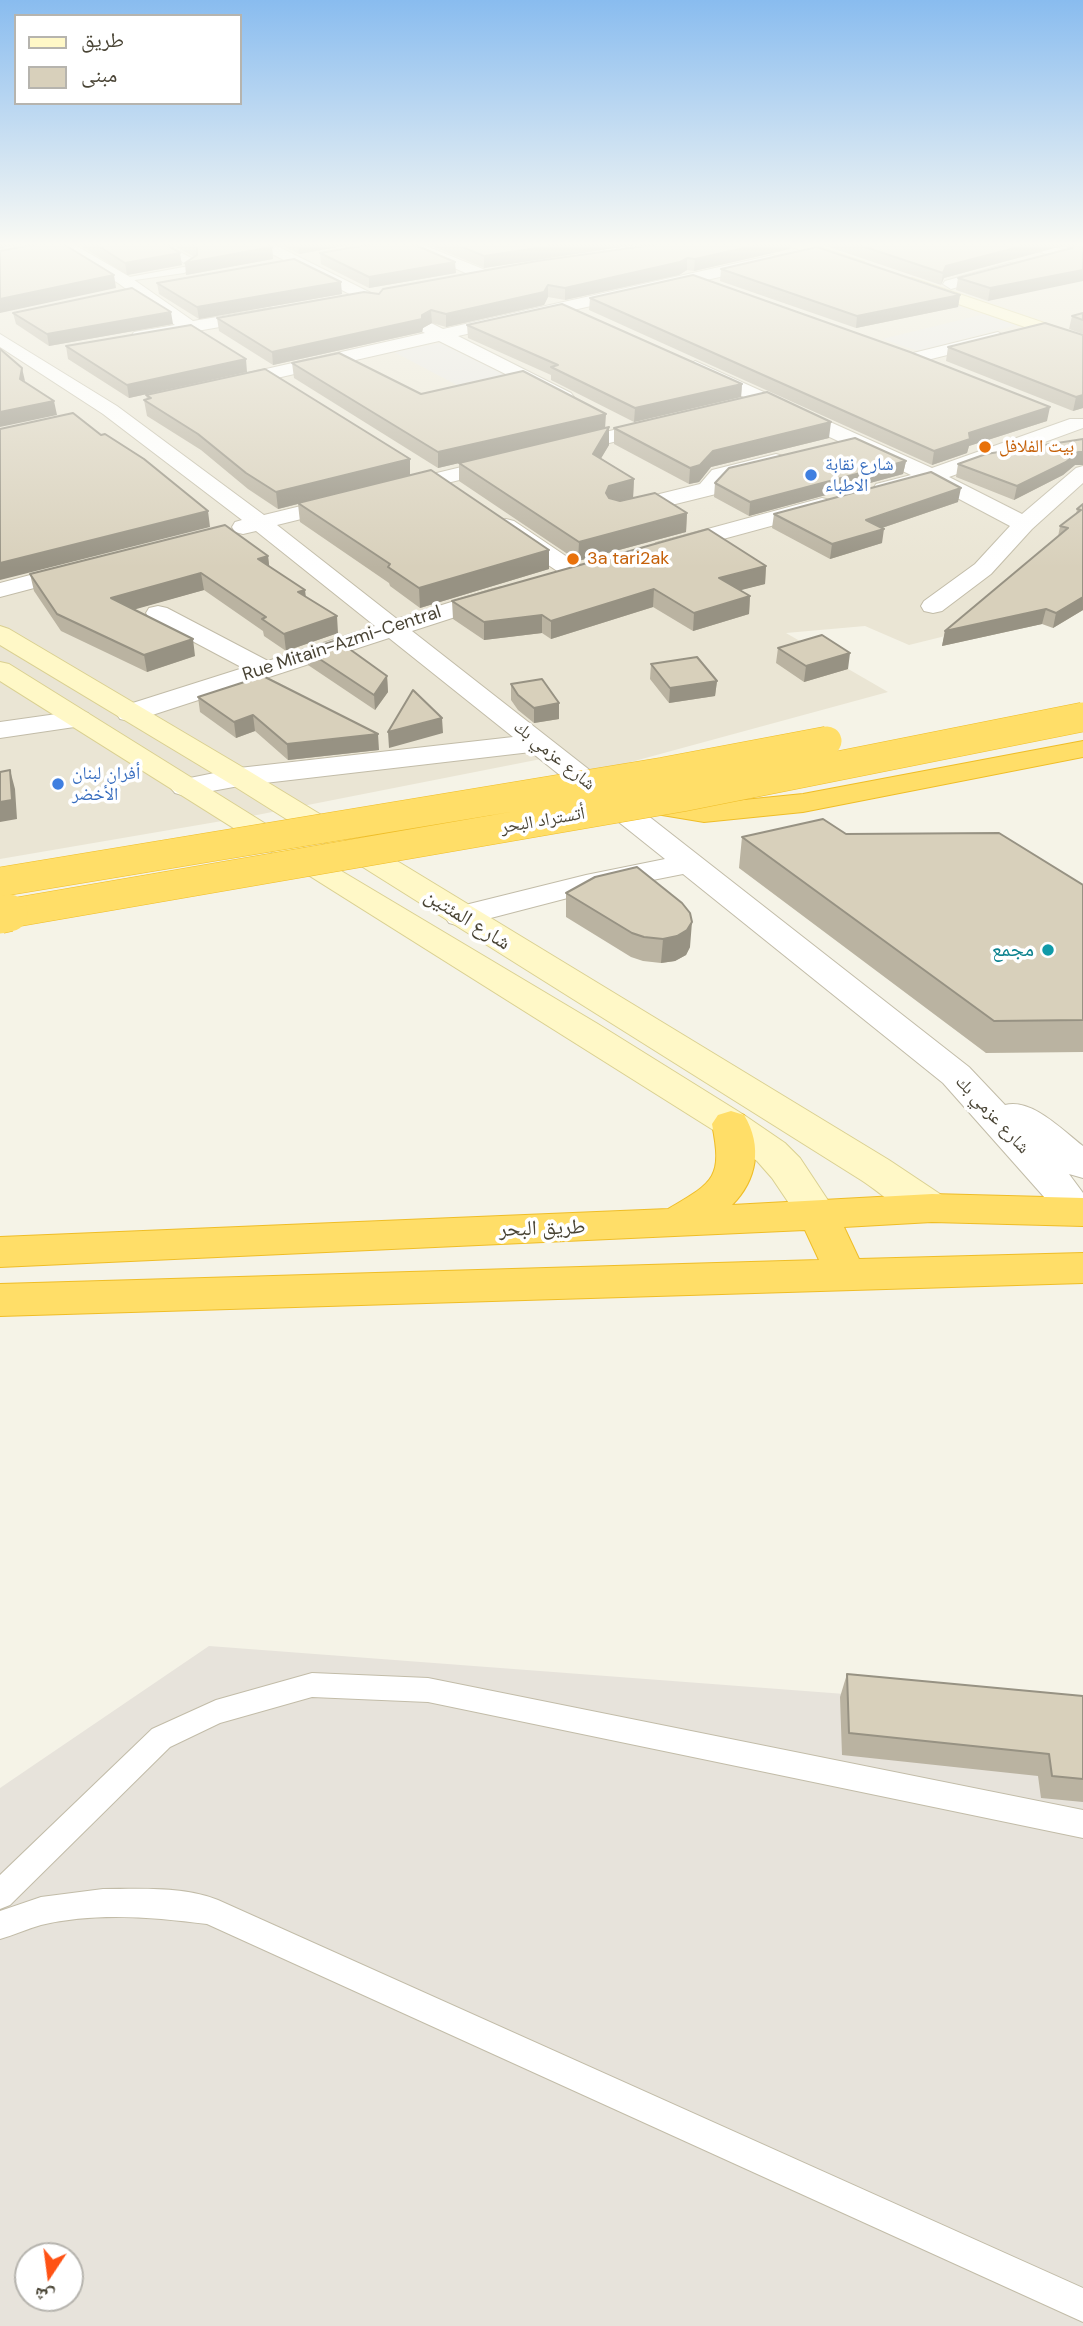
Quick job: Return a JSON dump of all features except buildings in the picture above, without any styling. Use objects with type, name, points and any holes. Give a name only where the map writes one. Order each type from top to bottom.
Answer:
[{"type":"highway","name":"أتستراد البحر","points":[[0,882],[663,772],[1083,690]]},
{"type":"highway","name":"أتستراد البحر","points":[[0,915],[642,804],[1083,717]]},
{"type":"highway","points":[[642,804],[704,813],[803,803],[1083,749]]},
{"type":"highway","points":[[675,1223],[712,1200],[733,1182],[738,1158],[731,1125]]},
{"type":"highway","name":"طريق البحر","points":[[0,1252],[675,1223],[932,1209],[1079,1211]]},
{"type":"highway","points":[[817,1214],[847,1276]]},
{"type":"highway","points":[[0,1300],[1083,1268]]},
{"type":"street","name":"شارع عزمي بك","points":[[17,351],[110,410],[260,523],[956,1075],[1079,1211]]},
{"type":"street","points":[[203,389],[370,351]]},
{"type":"street","points":[[473,351],[586,408]]},
{"type":"street","points":[[934,351],[909,356],[939,368]]},
{"type":"street","points":[[0,363],[55,353]]},
{"type":"street","points":[[247,360],[291,388]]},
{"type":"street","points":[[683,361],[931,476],[1024,524]]},
{"type":"street","points":[[731,408],[768,399]]},
{"type":"street","points":[[86,416],[137,404]]},
{"type":"street","points":[[609,420],[631,431]]},
{"type":"street","points":[[221,533],[435,478],[681,420]]},
{"type":"street","points":[[865,494],[931,476],[1072,421]]},
{"type":"street","points":[[819,450],[856,441]]},
{"type":"street","points":[[619,511],[708,489],[719,474],[794,456]]},
{"type":"street","points":[[413,464],[458,494]]},
{"type":"street","points":[[933,606],[983,569],[1024,524],[1083,472]]},
{"type":"street","points":[[640,554],[839,501]]},
{"type":"street","points":[[493,517],[574,572]]},
{"type":"street","points":[[0,590],[104,563]]},
{"type":"street","points":[[548,580],[601,565]]},
{"type":"street","name":"Rue Mitain-Azmi-Central","points":[[131,713],[393,626],[523,587]]},
{"type":"street","points":[[158,613],[264,669]]},
{"type":"street","name":"شارع المئتين","points":[[0,634],[876,1170],[932,1209]]},
{"type":"street","name":"شارع المئتين","points":[[4,675],[586,1032],[731,1125],[771,1152],[786,1168],[817,1214]]},
{"type":"street","points":[[0,730],[78,719]]},
{"type":"street","points":[[185,787],[239,778],[537,743]]},
{"type":"street","points":[[460,916],[586,884],[689,864]]},
{"type":"street","points":[[956,1075],[1083,1165]]},
{"type":"lane","points":[[0,1895],[161,1738],[216,1712],[312,1685],[428,1690],[1083,1824]]},
{"type":"lane","points":[[0,1925],[42,1911],[103,1904],[152,1903],[208,1910],[1083,2305]]},
{"type":"shaded area","points":[[0,351],[1083,351],[1083,610],[1026,616],[909,645],[865,626],[786,633],[888,692],[583,775],[541,759],[257,815],[0,859]]},
{"type":"shaded area","points":[[455,351],[518,381],[470,392],[394,352]]},
{"type":"shaded area","points":[[209,1646],[1083,1712],[1083,2326],[0,2326],[0,1788]]},
{"type":"place","name":"بيت الفلافل","points":[[985,447]]},
{"type":"place","name":"شارع نقابة الاطباء","points":[[811,475]]},
{"type":"place","name":"3a tari2ak","points":[[573,559]]},
{"type":"place","name":"أفران لبنان الأخضر","points":[[58,784]]},
{"type":"place","name":"مجمع","points":[[1048,950]]}]
